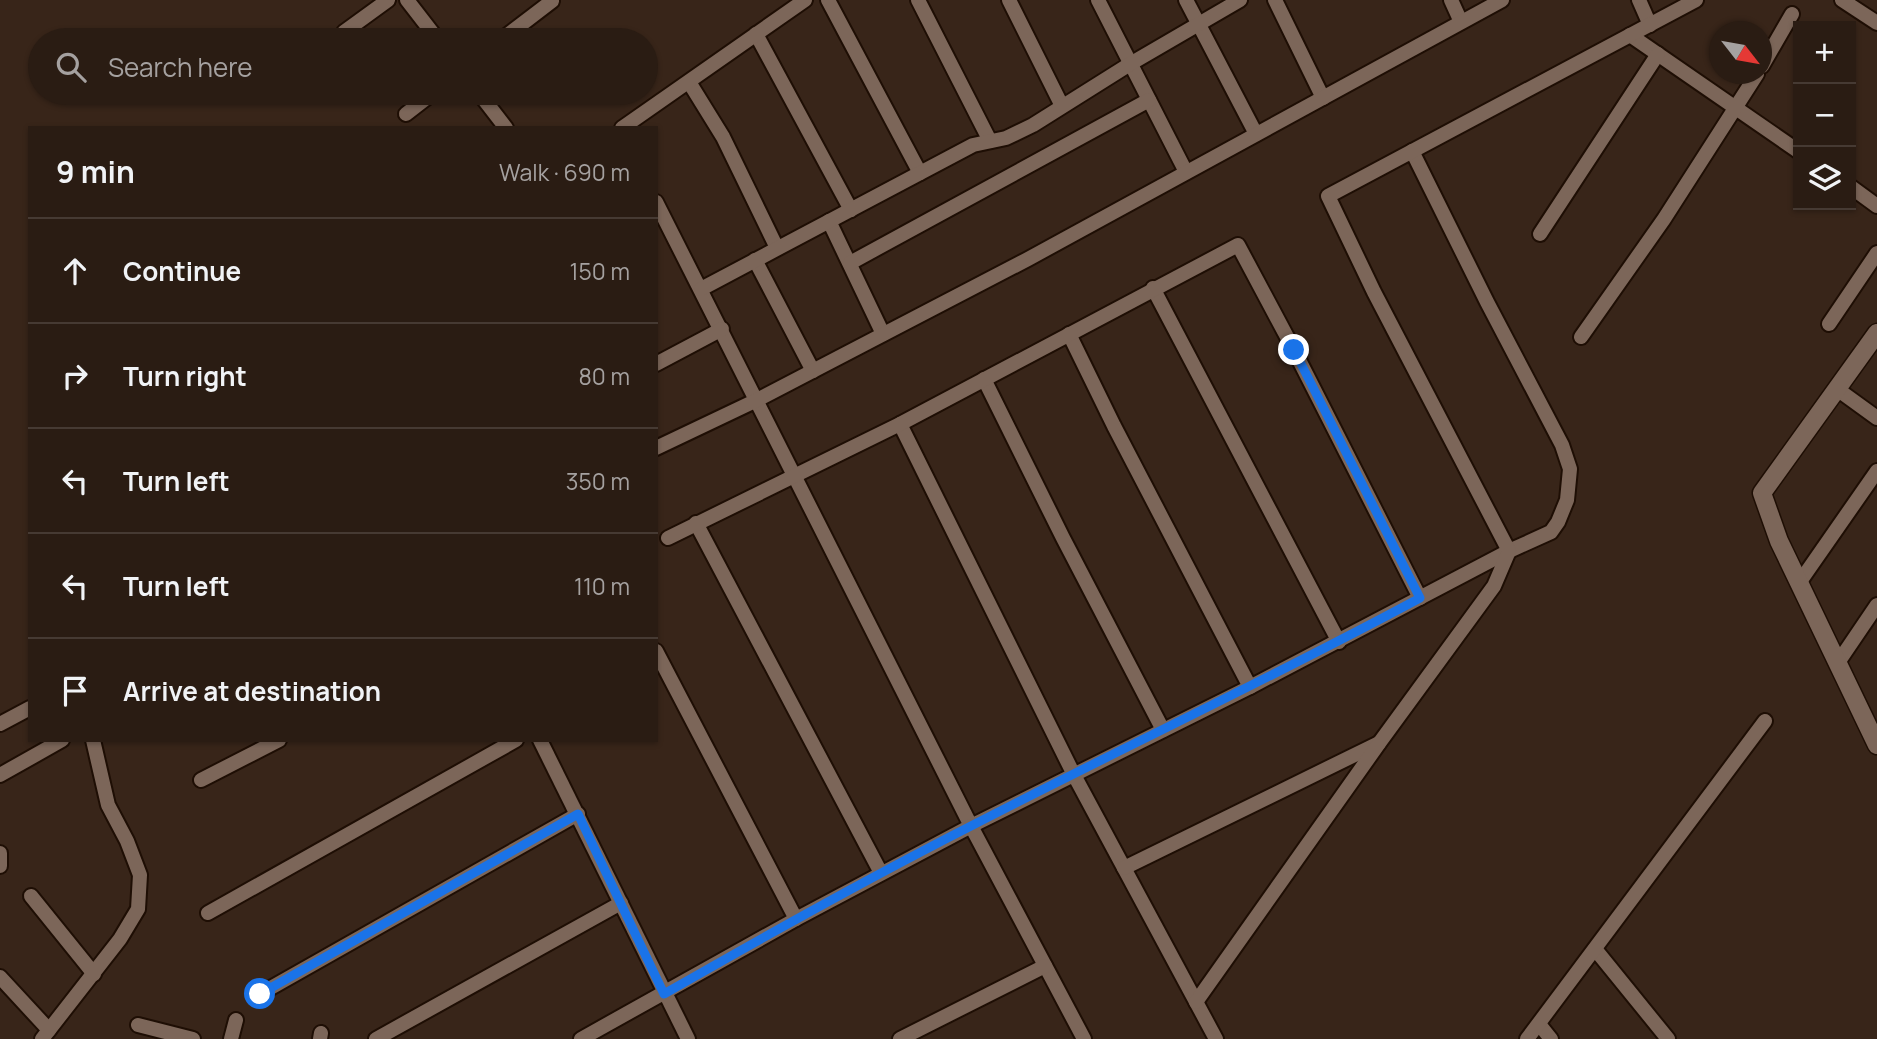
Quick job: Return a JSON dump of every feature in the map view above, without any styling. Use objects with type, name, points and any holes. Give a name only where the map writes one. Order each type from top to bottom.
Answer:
[{"type":"street","points":[[350,28],[388,0]]},
{"type":"street","points":[[407,0],[429,28]]},
{"type":"street","points":[[658,103],[805,0]]},
{"type":"street","points":[[828,0],[920,173]]},
{"type":"street","points":[[918,0],[990,141]]},
{"type":"street","points":[[1009,0],[1062,106]]},
{"type":"street","points":[[1098,0],[1186,172]]},
{"type":"street","points":[[1186,0],[1256,134]]},
{"type":"street","points":[[701,289],[972,145],[1006,138],[1240,0]]},
{"type":"street","points":[[1275,0],[1323,98]]},
{"type":"street","points":[[1451,0],[1461,22]]},
{"type":"street","points":[[658,447],[757,400],[1028,259],[1502,0]]},
{"type":"street","points":[[1639,0],[1650,24]]},
{"type":"street","points":[[1196,1002],[1494,586],[1508,551],[1374,292],[1328,196],[1696,0]]},
{"type":"street","points":[[1842,0],[1877,23]]},
{"type":"street","points":[[517,28],[552,1]]},
{"type":"street","points":[[1772,49],[1792,14]]},
{"type":"street","points":[[756,34],[851,210]]},
{"type":"street","points":[[1630,35],[1793,147]]},
{"type":"street","points":[[1540,234],[1658,54]]},
{"type":"street","points":[[689,82],[723,137],[777,248]]},
{"type":"street","points":[[1581,337],[1664,219],[1751,84]]},
{"type":"street","points":[[850,263],[1149,100]]},
{"type":"street","points":[[406,114],[418,105]]},
{"type":"street","points":[[488,105],[504,126]]},
{"type":"street","points":[[625,126],[656,105]]},
{"type":"street","points":[[581,1039],[881,873],[1339,642],[1508,551],[1550,532],[1558,522],[1567,500],[1570,468],[1562,445],[1412,151]]},
{"type":"street","points":[[1856,191],[1877,206]]},
{"type":"street","points":[[658,206],[971,826],[1084,1039]]},
{"type":"street","points":[[829,221],[883,334]]},
{"type":"street","points":[[668,538],[900,424],[1238,245],[1420,598]]},
{"type":"street","points":[[1829,324],[1877,253]]},
{"type":"street","points":[[755,260],[813,371]]},
{"type":"street","points":[[1153,288],[1339,642]]},
{"type":"street","points":[[658,362],[722,329]]},
{"type":"street","points":[[1877,333],[1762,493],[1779,541],[1877,743]]},
{"type":"street","points":[[1069,334],[1250,687]]},
{"type":"street","points":[[984,379],[1063,538],[1164,730]]},
{"type":"street","points":[[1837,389],[1877,418]]},
{"type":"street","points":[[900,424],[1074,775],[1216,1039]]},
{"type":"street","points":[[1799,583],[1877,471]]},
{"type":"street","points":[[696,523],[881,873]]},
{"type":"street","points":[[1837,664],[1877,606]]},
{"type":"street","points":[[658,655],[796,919]]},
{"type":"street","points":[[0,724],[28,709]]},
{"type":"street","points":[[1527,1039],[1765,721]]},
{"type":"street","points":[[0,775],[58,742]]},
{"type":"street","points":[[0,977],[45,1035],[120,939],[138,909],[140,875],[127,841],[108,804],[93,742]]},
{"type":"street","points":[[201,780],[275,742]]},
{"type":"street","points":[[208,913],[512,742]]},
{"type":"street","points":[[541,742],[688,1039]]},
{"type":"street","points":[[1124,869],[1380,742]]},
{"type":"street","points":[[260,994],[578,814]]},
{"type":"street","points":[[0,853],[0,866]]},
{"type":"street","points":[[31,895],[93,974]]},
{"type":"street","points":[[376,1039],[621,903]]},
{"type":"street","points":[[1595,949],[1668,1039]]},
{"type":"street","points":[[900,1039],[1045,965]]},
{"type":"street","points":[[231,1039],[236,1020]]},
{"type":"street","points":[[1539,1024],[1551,1039]]},
{"type":"street","points":[[138,1025],[193,1039]]},
{"type":"route","points":[[260,994],[578,814],[664,994],[796,919],[971,826],[1339,642],[1420,598],[1294,350]]}]
